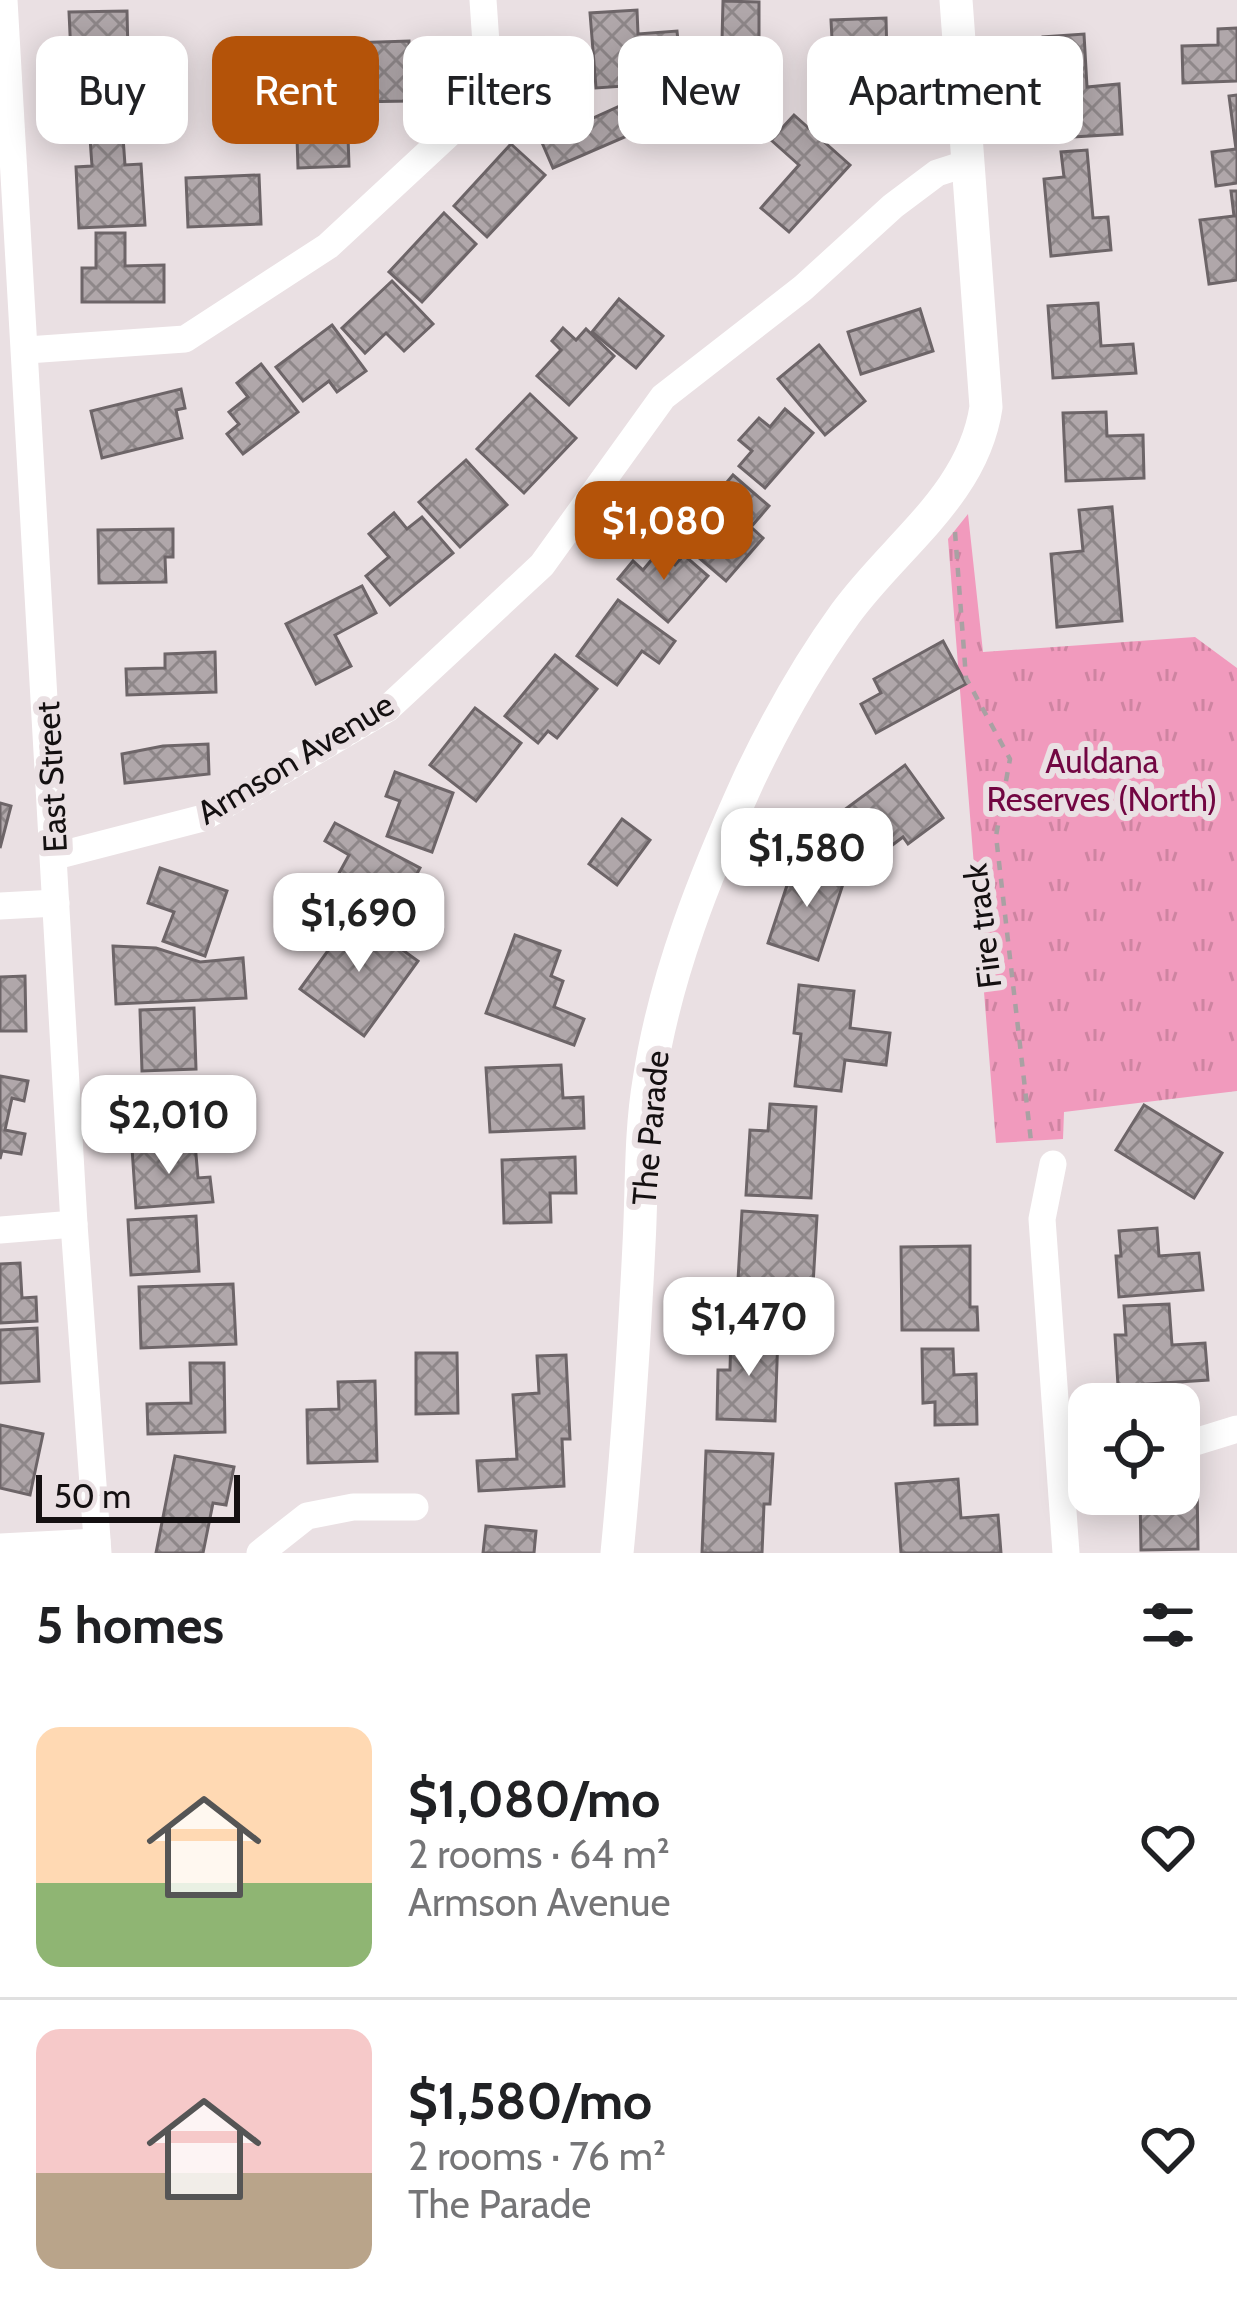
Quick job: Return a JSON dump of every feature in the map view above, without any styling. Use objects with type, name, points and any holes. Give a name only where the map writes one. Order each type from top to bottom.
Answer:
[{"type":"street","name":"East Street","points":[[4,0],[11,296],[27,350],[74,1224],[97,1548]]},
{"type":"street","points":[[27,350],[185,339],[328,246],[453,130],[487,58],[483,0]]},
{"type":"street","name":"The Parade","points":[[617,1553],[630,1414],[648,1083],[687,926],[750,779],[812,665],[846,612],[973,458],[983,430],[986,407],[956,0]]},
{"type":"street","name":"Armson Avenue","points":[[56,856],[203,818],[387,709],[542,565],[663,397],[803,288],[893,206],[937,173],[968,163]]},
{"type":"street","points":[[0,906],[56,903]]},
{"type":"street","points":[[1053,1164],[1042,1219],[1066,1553]]},
{"type":"street","points":[[0,1230],[74,1224]]},
{"type":"street","points":[[1200,1441],[1237,1429]]},
{"type":"street","points":[[1060,1444],[1068,1444]]},
{"type":"street","points":[[260,1553],[307,1516],[353,1507],[415,1507]]},
{"type":"street","points":[[0,1547],[97,1548]]},
{"type":"path","name":"Fire track","points":[[933,512],[955,530],[965,678],[1010,759],[995,836],[1031,1141]]},
{"type":"green space","name":"Auldana Reserves (North)","points":[[968,514],[983,652],[1195,637],[1237,668],[1237,1091],[1064,1112],[1063,1139],[996,1143],[948,539]]},
{"type":"building","points":[[723,1],[759,2],[759,36],[722,36]]},
{"type":"building","points":[[637,10],[638,34],[677,31],[678,36],[618,36],[618,86],[596,88],[590,13]]},
{"type":"building","points":[[127,11],[128,36],[70,36],[69,12]]},
{"type":"building","points":[[886,18],[886,36],[832,36],[831,20]]},
{"type":"building","points":[[1237,28],[1237,81],[1183,83],[1182,46],[1218,45],[1218,29]]},
{"type":"building","points":[[1084,34],[1087,87],[1119,84],[1122,134],[1083,136],[1083,36],[1057,36]]},
{"type":"building","points":[[403,41],[403,101],[379,102],[379,42]]},
{"type":"building","points":[[1237,95],[1237,183],[1216,186],[1212,152],[1236,149],[1229,96]]},
{"type":"building","points":[[618,107],[618,140],[553,168],[543,144],[594,144],[594,118]]},
{"type":"building","points":[[794,115],[807,127],[807,144],[826,144],[850,165],[789,232],[761,208],[799,165],[775,144],[783,144],[783,127]]},
{"type":"building","points":[[90,144],[124,144],[125,165],[141,164],[145,225],[79,228],[76,167],[92,166]]},
{"type":"building","points":[[297,144],[348,144],[349,166],[298,168]]},
{"type":"building","points":[[511,144],[545,175],[487,237],[454,206]]},
{"type":"building","points":[[1087,150],[1093,218],[1108,217],[1111,250],[1051,256],[1044,179],[1064,177],[1061,152]]},
{"type":"building","points":[[259,175],[261,224],[188,227],[186,178]]},
{"type":"building","points":[[1231,191],[1237,191],[1237,280],[1209,284],[1200,220],[1234,216]]},
{"type":"building","points":[[444,213],[476,244],[422,302],[389,272]]},
{"type":"building","points":[[96,233],[125,233],[125,266],[164,265],[164,302],[82,302],[82,268],[96,268]]},
{"type":"building","points":[[392,281],[433,324],[404,351],[386,333],[365,353],[342,328]]},
{"type":"building","points":[[619,299],[663,336],[636,368],[592,332]]},
{"type":"building","points":[[1098,303],[1101,346],[1133,344],[1136,373],[1053,378],[1048,306]]},
{"type":"building","points":[[920,309],[933,351],[861,374],[848,332]]},
{"type":"building","points":[[332,325],[366,371],[337,392],[329,381],[303,401],[276,367]]},
{"type":"building","points":[[563,328],[576,340],[586,329],[614,356],[569,405],[537,376],[561,350],[552,341]]},
{"type":"building","points":[[819,345],[865,401],[825,435],[778,379]]},
{"type":"building","points":[[261,364],[298,412],[243,454],[227,434],[239,424],[229,412],[248,397],[237,383]]},
{"type":"building","points":[[181,389],[185,408],[176,410],[182,438],[102,458],[91,411]]},
{"type":"building","points":[[530,394],[576,438],[524,493],[477,449]]},
{"type":"building","points":[[785,409],[813,433],[765,488],[739,466],[752,451],[739,440],[759,418],[770,427]]},
{"type":"building","points":[[1106,412],[1107,436],[1143,435],[1144,478],[1066,481],[1063,413]]},
{"type":"building","points":[[466,460],[507,505],[460,547],[419,502]]},
{"type":"building","points":[[733,475],[769,506],[751,527],[763,538],[726,581],[657,522],[675,502],[696,519]]},
{"type":"building","points":[[1112,507],[1122,621],[1057,627],[1051,554],[1083,551],[1079,510]]},
{"type":"building","points":[[394,513],[407,529],[422,517],[453,553],[390,605],[366,576],[389,557],[369,534]]},
{"type":"building","points":[[173,529],[173,557],[165,557],[166,582],[99,583],[98,530]]},
{"type":"building","points":[[659,551],[675,565],[684,555],[708,576],[668,622],[618,579],[633,561],[643,570]]},
{"type":"building","points":[[362,586],[376,613],[335,635],[351,666],[316,684],[286,624]]},
{"type":"building","points":[[618,600],[675,641],[659,663],[642,651],[617,685],[577,656]]},
{"type":"building","points":[[943,641],[966,684],[876,733],[861,704],[881,693],[874,679]]},
{"type":"building","points":[[215,652],[216,692],[127,695],[126,669],[165,668],[165,654]]},
{"type":"building","points":[[555,655],[597,689],[557,738],[548,731],[538,743],[505,716]]},
{"type":"building","points":[[475,708],[521,743],[476,801],[430,765]]},
{"type":"building","points":[[208,744],[209,774],[125,783],[122,754]]},
{"type":"building","points":[[905,765],[943,818],[908,844],[903,837],[870,862],[836,816]]},
{"type":"building","points":[[395,772],[453,793],[432,852],[387,836],[400,801],[386,796]]},
{"type":"building","points":[[0,803],[11,806],[0,848]]},
{"type":"building","points":[[622,819],[650,840],[617,885],[589,864]]},
{"type":"building","points":[[335,823],[420,868],[407,893],[395,886],[380,913],[332,886],[349,855],[325,841]]},
{"type":"building","points":[[795,861],[845,878],[818,960],[768,943]]},
{"type":"building","points":[[160,868],[227,891],[205,956],[163,941],[174,912],[148,903]]},
{"type":"building","points":[[354,915],[418,961],[364,1036],[300,989]]},
{"type":"building","points":[[515,935],[560,951],[551,976],[563,981],[554,1007],[584,1019],[574,1045],[486,1013]]},
{"type":"building","points":[[113,946],[156,948],[200,962],[243,958],[246,998],[116,1004]]},
{"type":"building","points":[[25,976],[26,1031],[0,1031],[0,977]]},
{"type":"building","points":[[799,985],[854,991],[850,1028],[890,1033],[886,1065],[845,1060],[841,1091],[795,1086],[801,1034],[794,1033]]},
{"type":"building","points":[[194,1008],[196,1069],[142,1071],[140,1010]]},
{"type":"building","points":[[561,1065],[563,1098],[583,1097],[584,1128],[490,1132],[486,1068]]},
{"type":"building","points":[[0,1076],[28,1081],[24,1101],[12,1098],[5,1130],[25,1134],[21,1154],[2,1151],[0,1159]]},
{"type":"building","points":[[203,1077],[208,1135],[137,1140],[133,1082]]},
{"type":"building","points":[[770,1104],[816,1107],[811,1198],[746,1195],[750,1130],[768,1131]]},
{"type":"building","points":[[1144,1105],[1222,1153],[1194,1198],[1116,1150]]},
{"type":"building","points":[[195,1143],[198,1178],[210,1177],[213,1202],[136,1208],[132,1148]]},
{"type":"building","points":[[575,1157],[576,1193],[550,1193],[551,1222],[504,1223],[502,1160]]},
{"type":"building","points":[[742,1211],[817,1216],[813,1285],[738,1280]]},
{"type":"building","points":[[196,1216],[199,1271],[131,1275],[128,1220]]},
{"type":"building","points":[[1157,1228],[1159,1256],[1199,1253],[1203,1290],[1119,1297],[1119,1231]]},
{"type":"building","points":[[970,1246],[970,1307],[977,1307],[978,1330],[902,1330],[901,1247]]},
{"type":"building","points":[[20,1263],[22,1298],[36,1297],[37,1321],[0,1323],[0,1264]]},
{"type":"building","points":[[747,1283],[800,1287],[798,1320],[744,1316]]},
{"type":"building","points":[[233,1284],[236,1344],[141,1348],[139,1287]]},
{"type":"building","points":[[1169,1304],[1172,1345],[1205,1343],[1208,1380],[1118,1383],[1115,1335],[1126,1335],[1124,1306]]},
{"type":"building","points":[[37,1328],[39,1381],[0,1383],[0,1330]]},
{"type":"building","points":[[731,1332],[778,1334],[775,1421],[717,1419],[718,1370],[730,1370]]},
{"type":"building","points":[[922,1349],[953,1349],[954,1375],[976,1374],[977,1424],[935,1425],[935,1402],[923,1403]]},
{"type":"building","points":[[416,1353],[457,1353],[458,1413],[416,1414]]},
{"type":"building","points":[[566,1355],[570,1439],[562,1439],[564,1486],[479,1491],[477,1461],[517,1459],[513,1395],[539,1393],[537,1356]]},
{"type":"building","points":[[190,1363],[224,1363],[225,1432],[148,1434],[147,1404],[191,1403]]},
{"type":"building","points":[[375,1381],[377,1461],[308,1463],[307,1410],[339,1409],[338,1382]]},
{"type":"building","points":[[0,1425],[43,1434],[30,1495],[0,1488]]},
{"type":"building","points":[[706,1451],[773,1454],[762,1553],[702,1553]]},
{"type":"building","points":[[175,1456],[234,1467],[226,1505],[213,1503],[203,1553],[156,1553]]},
{"type":"building","points":[[958,1479],[961,1518],[998,1515],[1001,1553],[901,1553],[896,1484]]},
{"type":"building","points":[[1140,1515],[1198,1515],[1198,1549],[1141,1550]]},
{"type":"building","points":[[486,1526],[536,1531],[534,1553],[483,1553]]}]
